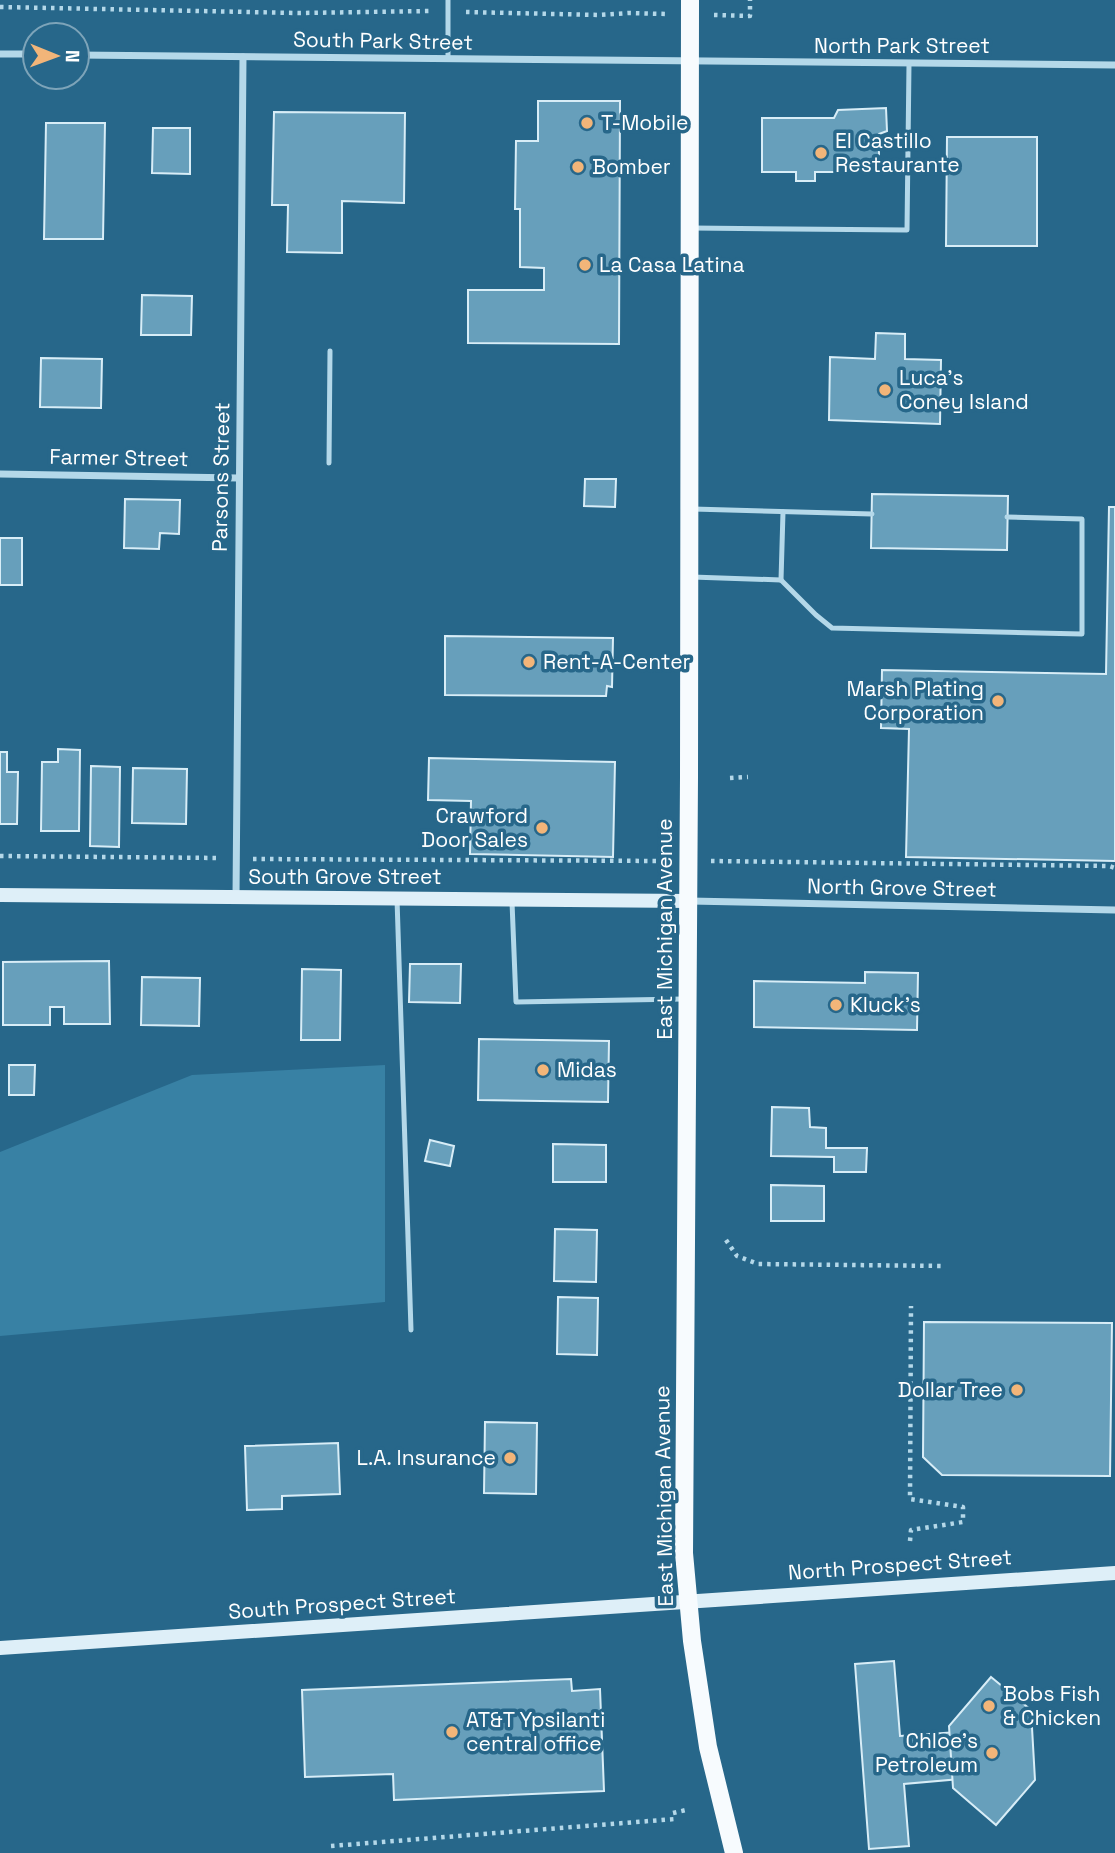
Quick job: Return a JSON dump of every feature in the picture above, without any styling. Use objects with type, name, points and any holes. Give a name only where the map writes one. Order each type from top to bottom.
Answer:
[{"type":"main road","name":"East Michigan Avenue","points":[[690,0],[689,901],[684,1553],[687,1601],[708,1747],[734,1853]]},
{"type":"main road","name":"South Grove Street","points":[[0,895],[689,901]]},
{"type":"main road","name":"North Prospect Street","points":[[687,1601],[1115,1573]]},
{"type":"main road","name":"South Prospect Street","points":[[0,1648],[687,1601]]},
{"type":"street","points":[[0,54],[21,54]]},
{"type":"street","name":"South Park Street","points":[[91,55],[690,61]]},
{"type":"street","name":"Parsons Street","points":[[236,898],[243,57]]},
{"type":"street","name":"North Park Street","points":[[690,61],[1115,65]]},
{"type":"street","name":"Farmer Street","points":[[0,474],[238,478]]},
{"type":"street","name":"North Grove Street","points":[[689,901],[1115,910]]},
{"type":"lane","points":[[447,60],[448,0]]},
{"type":"lane","points":[[690,228],[906,230],[909,64]]},
{"type":"lane","points":[[329,463],[330,351]]},
{"type":"lane","points":[[690,509],[872,514]]},
{"type":"lane","points":[[782,580],[783,512]]},
{"type":"lane","points":[[689,577],[782,580],[832,628],[1082,634],[1082,519],[1007,517]]},
{"type":"lane","points":[[397,899],[411,1330]]},
{"type":"lane","points":[[512,899],[516,1002],[688,999]]},
{"type":"path","points":[[740,16],[750,16],[750,0]]},
{"type":"path","points":[[0,7],[298,13],[642,13]]},
{"type":"path","points":[[730,778],[748,777]]},
{"type":"path","points":[[0,856],[222,858]]},
{"type":"path","points":[[726,1240],[737,1256],[758,1264],[944,1266]]},
{"type":"path","points":[[910,1541],[911,1530],[963,1522],[963,1507],[910,1499],[911,1306]]},
{"type":"path","points":[[331,1846],[674,1816],[686,1810]]},
{"type":"shaded area","points":[[385,1065],[385,1302],[0,1336],[0,1152],[192,1075]]},
{"type":"building","points":[[538,101],[620,101],[619,344],[468,343],[468,290],[544,290],[544,268],[520,267],[520,209],[515,209],[516,141],[538,141]]},
{"type":"building","name":"El Castillo Restaurante","points":[[886,108],[887,131],[879,134],[879,172],[815,172],[815,181],[796,181],[796,172],[762,172],[762,118],[834,118],[838,110]]},
{"type":"building","points":[[274,112],[405,113],[404,203],[342,201],[342,253],[287,252],[288,205],[272,205]]},
{"type":"building","points":[[46,123],[105,123],[103,239],[44,239]]},
{"type":"building","points":[[153,128],[190,128],[190,174],[152,173]]},
{"type":"building","points":[[947,137],[1037,137],[1037,246],[946,246]]},
{"type":"building","points":[[142,295],[192,296],[191,335],[141,335]]},
{"type":"building","name":"Luca's Coney Island","points":[[876,333],[905,334],[905,359],[941,360],[940,424],[829,420],[830,357],[875,359]]},
{"type":"building","points":[[41,358],[102,359],[101,408],[40,407]]},
{"type":"building","points":[[585,479],[616,479],[615,507],[584,506]]},
{"type":"building","points":[[872,494],[1008,496],[1007,550],[871,548]]},
{"type":"building","points":[[125,499],[180,500],[179,534],[160,533],[159,549],[124,548]]},
{"type":"building","name":"Marsh Plating Corporation","points":[[1109,507],[1115,507],[1115,861],[906,857],[909,729],[881,728],[882,670],[1106,674]]},
{"type":"building","points":[[0,538],[22,538],[22,585],[0,585]]},
{"type":"building","name":"Rent-A-Center","points":[[445,636],[613,638],[612,687],[607,686],[606,696],[445,695]]},
{"type":"building","points":[[58,749],[80,750],[79,831],[41,831],[42,762],[58,762]]},
{"type":"building","points":[[0,752],[7,752],[7,772],[18,772],[17,824],[0,824]]},
{"type":"building","name":"Crawford Door Sales","points":[[429,758],[615,762],[613,857],[470,854],[471,801],[428,800]]},
{"type":"building","points":[[91,766],[120,767],[119,847],[90,846]]},
{"type":"building","points":[[133,768],[187,769],[186,824],[132,823]]},
{"type":"building","points":[[109,961],[110,1024],[64,1024],[64,1007],[50,1007],[50,1025],[3,1025],[3,962]]},
{"type":"building","points":[[410,964],[461,964],[460,1003],[409,1002]]},
{"type":"building","points":[[302,969],[341,970],[340,1040],[301,1040]]},
{"type":"building","name":"Kluck's","points":[[865,972],[918,973],[917,1030],[754,1027],[754,981],[865,983]]},
{"type":"building","points":[[142,977],[200,978],[199,1026],[141,1025]]},
{"type":"building","name":"Midas","points":[[479,1039],[609,1041],[608,1102],[478,1100]]},
{"type":"building","points":[[9,1065],[35,1065],[34,1095],[9,1095]]},
{"type":"building","points":[[772,1107],[809,1108],[810,1127],[826,1128],[826,1148],[867,1148],[866,1172],[834,1172],[834,1157],[771,1156]]},
{"type":"building","points":[[430,1140],[454,1146],[450,1166],[425,1161]]},
{"type":"building","points":[[553,1144],[606,1145],[606,1182],[553,1182]]},
{"type":"building","points":[[771,1185],[824,1186],[824,1221],[771,1221]]},
{"type":"building","points":[[555,1229],[597,1230],[596,1282],[554,1281]]},
{"type":"building","points":[[558,1297],[598,1298],[597,1355],[557,1354]]},
{"type":"building","name":"Dollar Tree","points":[[924,1322],[1112,1323],[1110,1476],[942,1475],[923,1457]]},
{"type":"building","name":"L.A. Insurance","points":[[485,1422],[537,1423],[536,1494],[484,1493]]},
{"type":"building","points":[[338,1443],[340,1494],[282,1496],[282,1509],[247,1510],[245,1446]]},
{"type":"building","points":[[894,1661],[900,1736],[957,1732],[960,1779],[904,1784],[909,1846],[869,1849],[855,1664]]},
{"type":"building","name":"Chloe's Petroleum","points":[[991,1677],[1031,1710],[1035,1780],[996,1825],[953,1788],[949,1726]]},
{"type":"building","name":"AT&T Ypsilanti central office","points":[[571,1679],[572,1691],[600,1689],[604,1791],[394,1800],[393,1774],[305,1777],[302,1690]]},
{"type":"place","name":"T-Mobile","points":[[587,123]]},
{"type":"place","name":"El Castillo Restaurante","points":[[821,153]]},
{"type":"place","name":"Bomber","points":[[578,167]]},
{"type":"place","name":"La Casa Latina","points":[[585,265]]},
{"type":"place","name":"Luca's Coney Island","points":[[885,390]]},
{"type":"place","name":"Rent-A-Center","points":[[529,662]]},
{"type":"place","name":"Marsh Plating Corporation","points":[[998,701]]},
{"type":"place","name":"Crawford Door Sales","points":[[542,828]]},
{"type":"place","name":"Kluck's","points":[[836,1005]]},
{"type":"place","name":"Midas","points":[[543,1070]]},
{"type":"place","name":"Dollar Tree","points":[[1017,1390]]},
{"type":"place","name":"L.A. Insurance","points":[[510,1458]]},
{"type":"place","name":"Bobs Fish & Chicken","points":[[989,1706]]},
{"type":"place","name":"AT&T Ypsilanti central office","points":[[452,1732]]},
{"type":"place","name":"Chloe's Petroleum","points":[[992,1753]]}]
